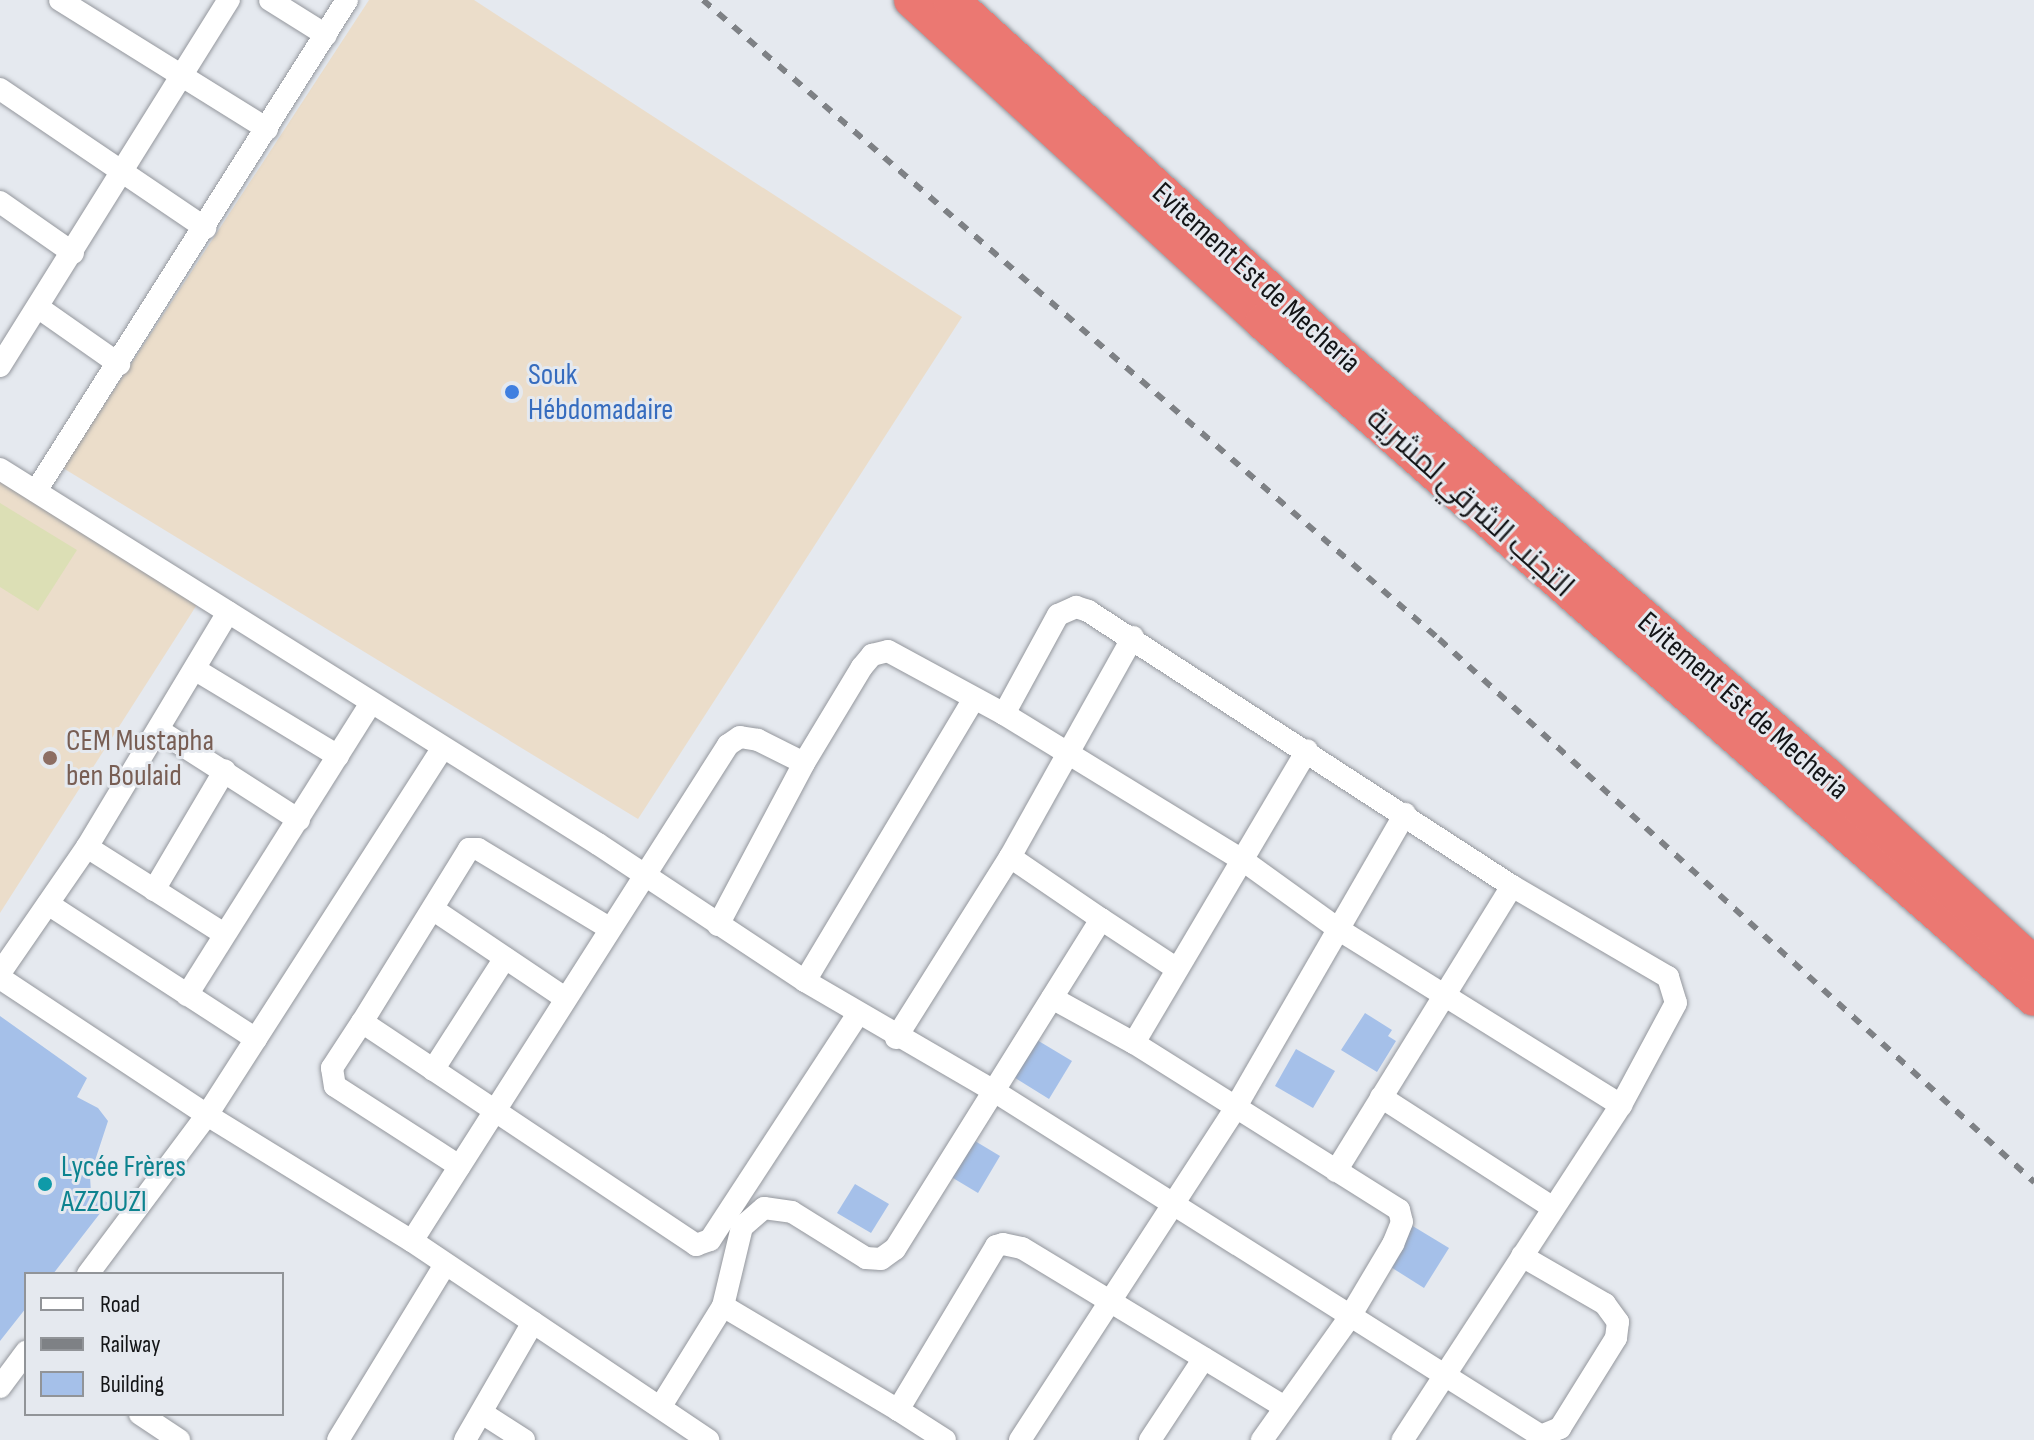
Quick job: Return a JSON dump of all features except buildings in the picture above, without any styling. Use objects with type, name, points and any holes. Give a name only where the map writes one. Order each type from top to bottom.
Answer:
[{"type":"highway","name":"التجنب الشرقي لمشرية","points":[[912,0],[1263,322],[2034,998]]},
{"type":"highway","name":"Evitement Est de Mecheria","points":[[951,0],[1347,361],[1826,775],[2034,964]]},
{"type":"street","points":[[60,0],[182,79],[267,129]]},
{"type":"street","points":[[0,366],[125,173],[229,0]]},
{"type":"street","points":[[270,0],[326,35]]},
{"type":"street","points":[[36,491],[347,0]]},
{"type":"street","points":[[0,89],[205,228]]},
{"type":"street","points":[[0,202],[73,253]]},
{"type":"street","points":[[39,308],[119,364]]},
{"type":"street","points":[[0,469],[647,877],[805,981],[896,1038],[994,1091],[1532,1434],[1560,1428],[1616,1338],[1618,1322],[1605,1304],[1522,1256]]},
{"type":"street","points":[[1004,714],[1065,609],[1088,611],[1133,637],[1512,886],[1668,977],[1676,1003],[1621,1105],[1403,1440]]},
{"type":"street","points":[[228,612],[160,731],[0,976],[207,1115],[412,1241],[661,1406],[705,1439]]},
{"type":"street","points":[[896,1038],[1010,857],[1133,637]]},
{"type":"street","points":[[718,925],[804,763],[862,667],[880,651],[900,654],[1244,861],[1341,931],[1621,1105]]},
{"type":"street","points":[[196,670],[338,756]]},
{"type":"street","points":[[805,981],[974,699]]},
{"type":"street","points":[[187,995],[371,703]]},
{"type":"street","points":[[160,731],[299,820]]},
{"type":"street","points":[[412,1241],[609,928],[647,877],[732,741],[758,740],[804,763]]},
{"type":"street","points":[[89,1272],[207,1115],[442,749]]},
{"type":"street","points":[[1134,1043],[1307,750]]},
{"type":"street","points":[[154,890],[225,770]]},
{"type":"street","points":[[1020,1440],[1107,1301],[1234,1110],[1341,931],[1405,814]]},
{"type":"street","points":[[87,847],[224,934]]},
{"type":"street","points":[[459,1166],[335,1086],[332,1068],[473,848],[609,928]]},
{"type":"street","points":[[1010,857],[1177,969]]},
{"type":"street","points":[[1336,1171],[1512,886]]},
{"type":"street","points":[[48,904],[256,1039]]},
{"type":"street","points":[[434,910],[565,998]]},
{"type":"street","points":[[661,1406],[723,1306],[742,1227],[764,1208],[792,1212],[866,1258],[889,1255],[1101,919]]},
{"type":"street","points":[[433,1070],[505,958]]},
{"type":"street","points":[[1052,998],[1134,1043],[1234,1110],[1393,1206],[1402,1222],[1349,1318],[1283,1406],[1262,1440]]},
{"type":"street","points":[[362,1022],[687,1242],[703,1243],[858,1014]]},
{"type":"street","points":[[1381,1097],[1553,1208]]},
{"type":"street","points":[[898,1410],[996,1246],[1022,1248],[1283,1406]]},
{"type":"street","points":[[338,1440],[445,1265]]},
{"type":"street","points":[[723,1306],[945,1440]]},
{"type":"street","points":[[465,1440],[533,1322]]},
{"type":"street","points":[[0,1387],[24,1355]]},
{"type":"street","points":[[1160,1437],[1204,1358]]},
{"type":"street","points":[[482,1413],[524,1440]]},
{"type":"street","points":[[143,1416],[179,1440]]},
{"type":"shaded area","name":"Souk Hébdomadaire","points":[[369,0],[474,0],[962,317],[638,819],[63,468]]},
{"type":"shaded area","name":"CEM Mustapha ben Boulaid","points":[[0,475],[198,603],[0,913]]},
{"type":"green space","points":[[0,503],[77,550],[38,611],[0,587]]},
{"type":"railway","points":[[703,0],[1439,639],[2034,1182]]},
{"type":"place","name":"Souk Hébdomadaire","points":[[512,392]]},
{"type":"place","name":"CEM Mustapha ben Boulaid","points":[[50,758]]},
{"type":"place","name":"Lycée Frères AZZOUZI","points":[[45,1184]]}]
